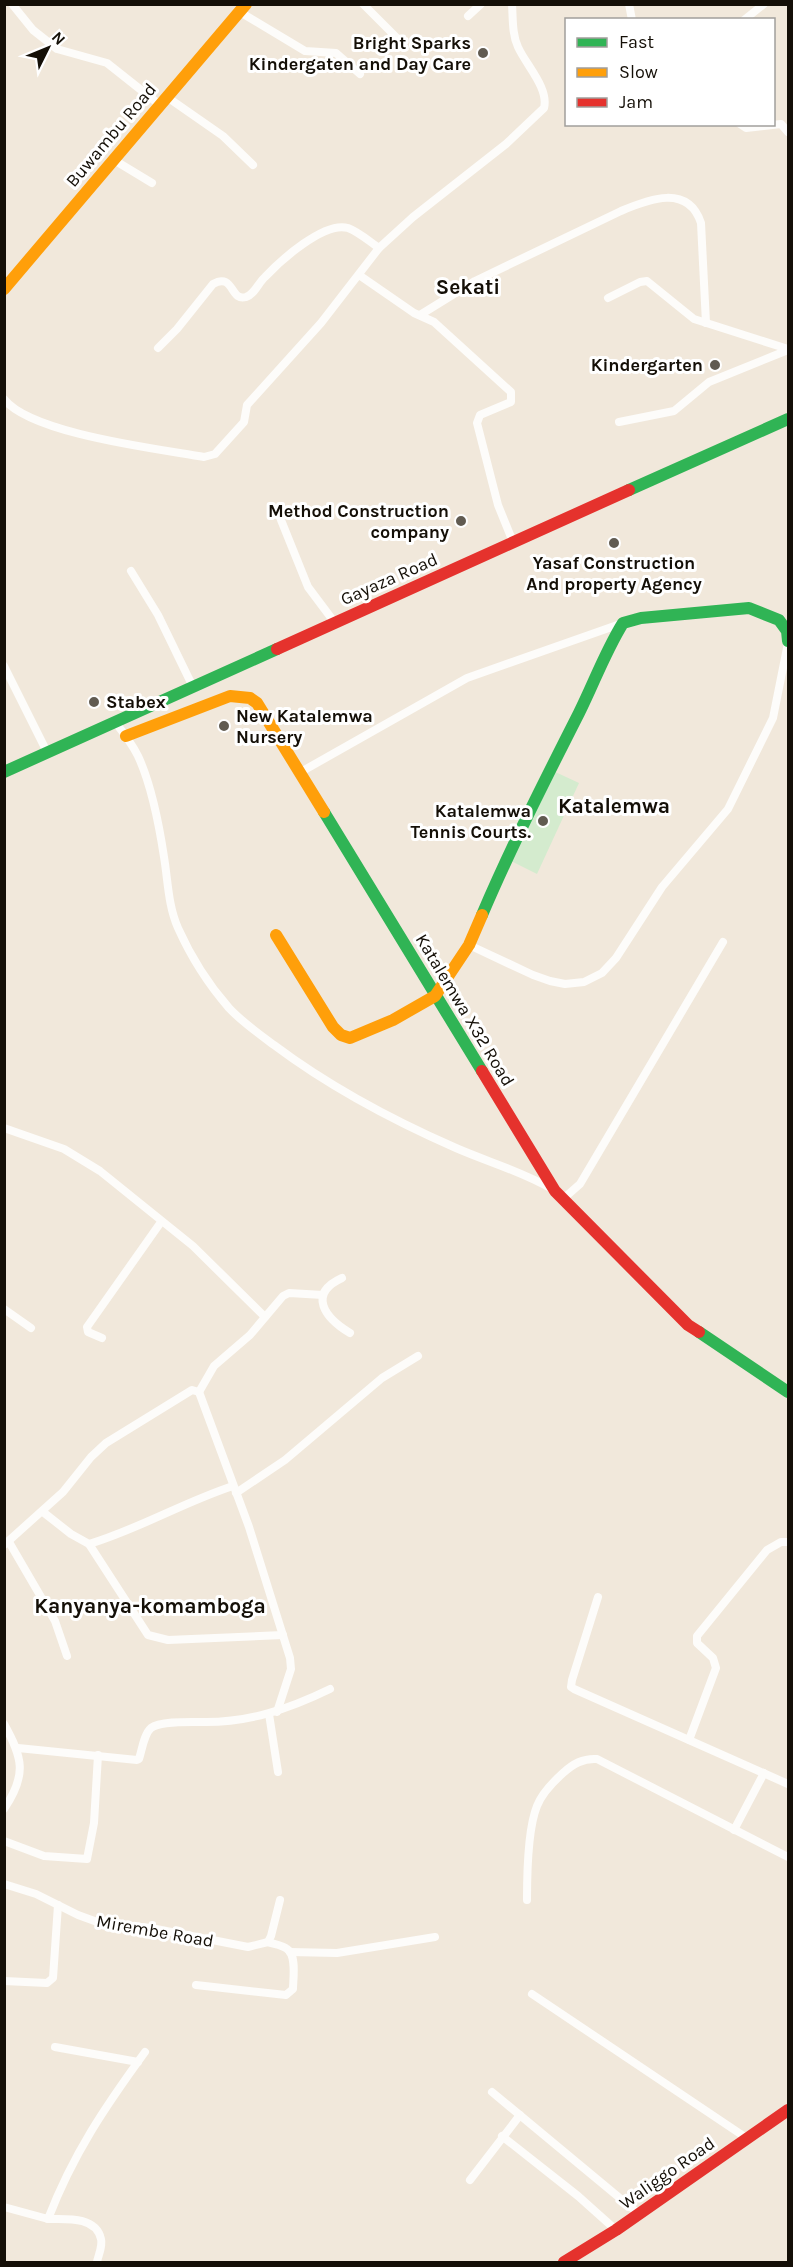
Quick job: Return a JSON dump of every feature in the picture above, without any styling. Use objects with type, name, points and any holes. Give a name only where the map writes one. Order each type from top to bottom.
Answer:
[{"type":"street","points":[[363,4],[403,44]]},
{"type":"street","points":[[468,16],[481,4]]},
{"type":"street","points":[[4,399],[26,417],[95,438],[204,457],[212,456],[244,422],[247,405],[321,323],[379,248],[506,144],[544,108],[542,89],[517,46],[512,4]]},
{"type":"street","points":[[746,18],[764,4]]},
{"type":"street","points":[[4,6],[12,5],[33,30],[57,49],[107,63],[164,101],[198,117],[253,165]]},
{"type":"street","points":[[243,8],[305,51],[336,53],[360,74]]},
{"type":"street","name":"Buwambu Road","points":[[4,290],[243,8]]},
{"type":"street","points":[[775,125],[781,124],[789,132]]},
{"type":"street","points":[[743,126],[746,128],[764,126]]},
{"type":"street","points":[[114,160],[152,183]]},
{"type":"street","points":[[420,315],[476,281],[621,211],[664,196],[675,198],[694,210],[702,223],[706,323]]},
{"type":"street","points":[[158,348],[219,280],[226,281],[238,296],[243,298],[249,296],[275,267],[306,241],[344,227],[379,248]]},
{"type":"street","points":[[359,275],[434,322],[511,392],[510,402],[480,415],[477,423],[498,505],[513,542]]},
{"type":"street","points":[[608,298],[640,282],[647,281],[694,319],[789,350]]},
{"type":"street","points":[[619,422],[674,411],[709,382],[789,350]]},
{"type":"street","name":"Gayaza Road","points":[[4,772],[789,419]]},
{"type":"street","points":[[279,515],[308,586],[335,623]]},
{"type":"street","points":[[131,571],[158,615],[193,687]]},
{"type":"street","points":[[299,773],[467,678],[623,623],[652,617],[749,608],[779,620],[787,631],[789,642],[773,718],[728,809],[662,887],[616,958],[602,973],[584,982],[558,982],[533,975],[469,945]]},
{"type":"street","points":[[276,934],[331,1024],[344,1037],[350,1038],[393,1020],[435,996],[469,945],[506,859],[581,709],[609,645],[623,623]]},
{"type":"street","points":[[4,666],[47,752]]},
{"type":"street","name":"Katalemwa X32 Road","points":[[126,736],[230,696],[250,698],[264,712],[435,996],[559,1195],[688,1325],[789,1392]]},
{"type":"street","points":[[115,722],[126,736],[141,764],[154,810],[164,856],[168,892],[176,921],[198,967],[231,1010],[302,1067],[342,1090],[457,1149],[537,1180],[559,1195],[580,1184],[723,942]]},
{"type":"street","points":[[4,1128],[64,1149],[100,1172],[212,1263],[265,1317]]},
{"type":"street","points":[[102,1338],[88,1332],[87,1328],[161,1222]]},
{"type":"street","points":[[342,1278],[329,1284],[322,1295],[328,1316],[350,1333]]},
{"type":"street","points":[[198,1392],[214,1366],[250,1335],[283,1296],[289,1293],[322,1295]]},
{"type":"street","points":[[4,1309],[31,1328]]},
{"type":"street","points":[[89,1544],[111,1537],[206,1496],[235,1490],[285,1460],[382,1378],[418,1356]]},
{"type":"street","points":[[67,1656],[55,1621],[7,1544],[63,1492],[91,1457],[114,1437],[192,1390],[198,1392]]},
{"type":"street","points":[[198,1392],[249,1527],[290,1658],[291,1669],[273,1713],[278,1772]]},
{"type":"street","points":[[43,1512],[89,1544],[148,1635],[168,1640],[283,1635]]},
{"type":"street","points":[[689,1740],[716,1668],[713,1658],[697,1643],[697,1636],[767,1550],[781,1542],[789,1542]]},
{"type":"street","points":[[598,1597],[572,1687],[612,1707],[789,1784]]},
{"type":"street","points":[[18,1748],[137,1760],[148,1732],[157,1725],[184,1722],[218,1723],[273,1713],[330,1689]]},
{"type":"street","points":[[4,1724],[18,1748],[20,1772],[16,1789],[4,1809]]},
{"type":"street","points":[[4,1841],[44,1856],[87,1859],[94,1823],[98,1755]]},
{"type":"street","points":[[527,1900],[527,1874],[536,1807],[558,1777],[581,1760],[597,1759],[789,1857]]},
{"type":"street","points":[[734,1830],[764,1773]]},
{"type":"street","name":"Mirembe Road","points":[[4,1884],[100,1923],[151,1928],[248,1947],[268,1942]]},
{"type":"street","points":[[196,1985],[286,1995],[293,1989],[290,1952],[288,1949],[268,1942],[280,1900]]},
{"type":"street","points":[[4,1982],[51,1981],[58,1905]]},
{"type":"street","points":[[290,1952],[337,1953],[435,1937]]},
{"type":"street","points":[[532,1994],[748,2139]]},
{"type":"street","points":[[55,2048],[138,2062]]},
{"type":"street","points":[[48,2219],[80,2146],[145,2052]]},
{"type":"street","points":[[492,2092],[639,2214]]},
{"type":"street","name":"Waliggo Road","points":[[564,2262],[616,2230],[789,2110]]},
{"type":"street","points":[[470,2180],[520,2115]]},
{"type":"street","points":[[502,2136],[578,2196],[616,2230]]},
{"type":"street","points":[[4,2207],[48,2219],[76,2220],[91,2225],[98,2232],[102,2241],[97,2262]]},
{"type":"green space","name":"Katalemwa Tennis Courts.","points":[[551,770],[579,783],[537,874],[507,859]]},
{"type":"traffic: fast","points":[[629,490],[788,419]]},
{"type":"traffic: fast","points":[[482,915],[623,623],[641,618],[749,608],[779,620],[787,631],[788,641]]},
{"type":"traffic: fast","points":[[4,772],[277,649]]},
{"type":"traffic: fast","points":[[324,812],[482,1071]]},
{"type":"traffic: fast","points":[[699,1332],[788,1392]]},
{"type":"traffic: slow","points":[[4,289],[246,4]]},
{"type":"traffic: slow","points":[[126,736],[230,696],[250,698],[257,703],[324,812]]},
{"type":"traffic: slow","points":[[276,935],[333,1027],[341,1035],[350,1038],[393,1020],[435,996],[469,945],[482,915]]},
{"type":"traffic: jam","points":[[277,649],[629,490]]},
{"type":"traffic: jam","points":[[482,1071],[555,1191],[688,1325],[699,1332]]},
{"type":"traffic: jam","points":[[564,2262],[616,2230],[788,2110]]},
{"type":"place","name":"Bright Sparks Kindergaten and Day Care","points":[[483,53]]},
{"type":"place","name":"Kindergarten","points":[[715,365]]},
{"type":"place","name":"Method Construction company","points":[[461,521]]},
{"type":"place","name":"Yasaf Construction And property Agency","points":[[614,543]]},
{"type":"place","name":"Stabex","points":[[94,702]]},
{"type":"place","name":"New Katalemwa Nursery","points":[[224,726]]},
{"type":"place","name":"Katalemwa Tennis Courts.","points":[[543,821]]},
{"type":"district","name":"Sekati","points":[[468,287]]},
{"type":"district","name":"Katalemwa","points":[[614,806]]},
{"type":"district","name":"Kanyanya-komamboga","points":[[150,1606]]}]
